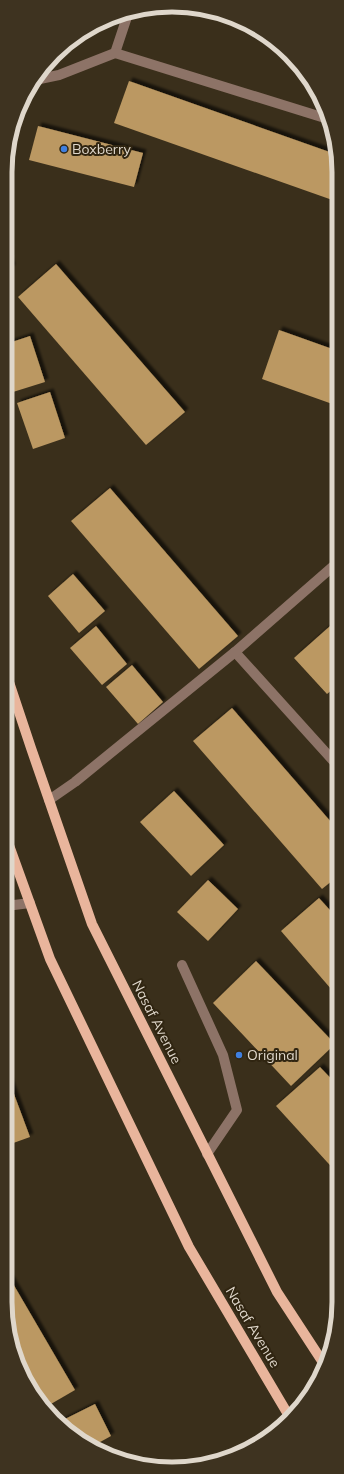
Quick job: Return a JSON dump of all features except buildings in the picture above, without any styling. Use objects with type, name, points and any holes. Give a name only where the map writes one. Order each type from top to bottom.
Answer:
[{"type":"main road","name":"Nasaf Avenue","points":[[12,691],[92,924],[277,1292],[321,1360]]},
{"type":"main road","name":"Nasaf Avenue","points":[[12,854],[50,959],[189,1247],[288,1412]]},
{"type":"lane","points":[[115,53],[127,18]]},
{"type":"lane","points":[[42,78],[58,75],[115,53],[323,117]]},
{"type":"lane","points":[[49,800],[75,782],[235,652],[332,567]]},
{"type":"lane","points":[[235,652],[332,759]]},
{"type":"lane","points":[[12,905],[30,903]]},
{"type":"lane","points":[[182,965],[223,1055],[237,1110],[208,1154]]},
{"type":"place","name":"Boxberry","points":[[64,149]]},
{"type":"place","name":"Original","points":[[239,1055]]}]
